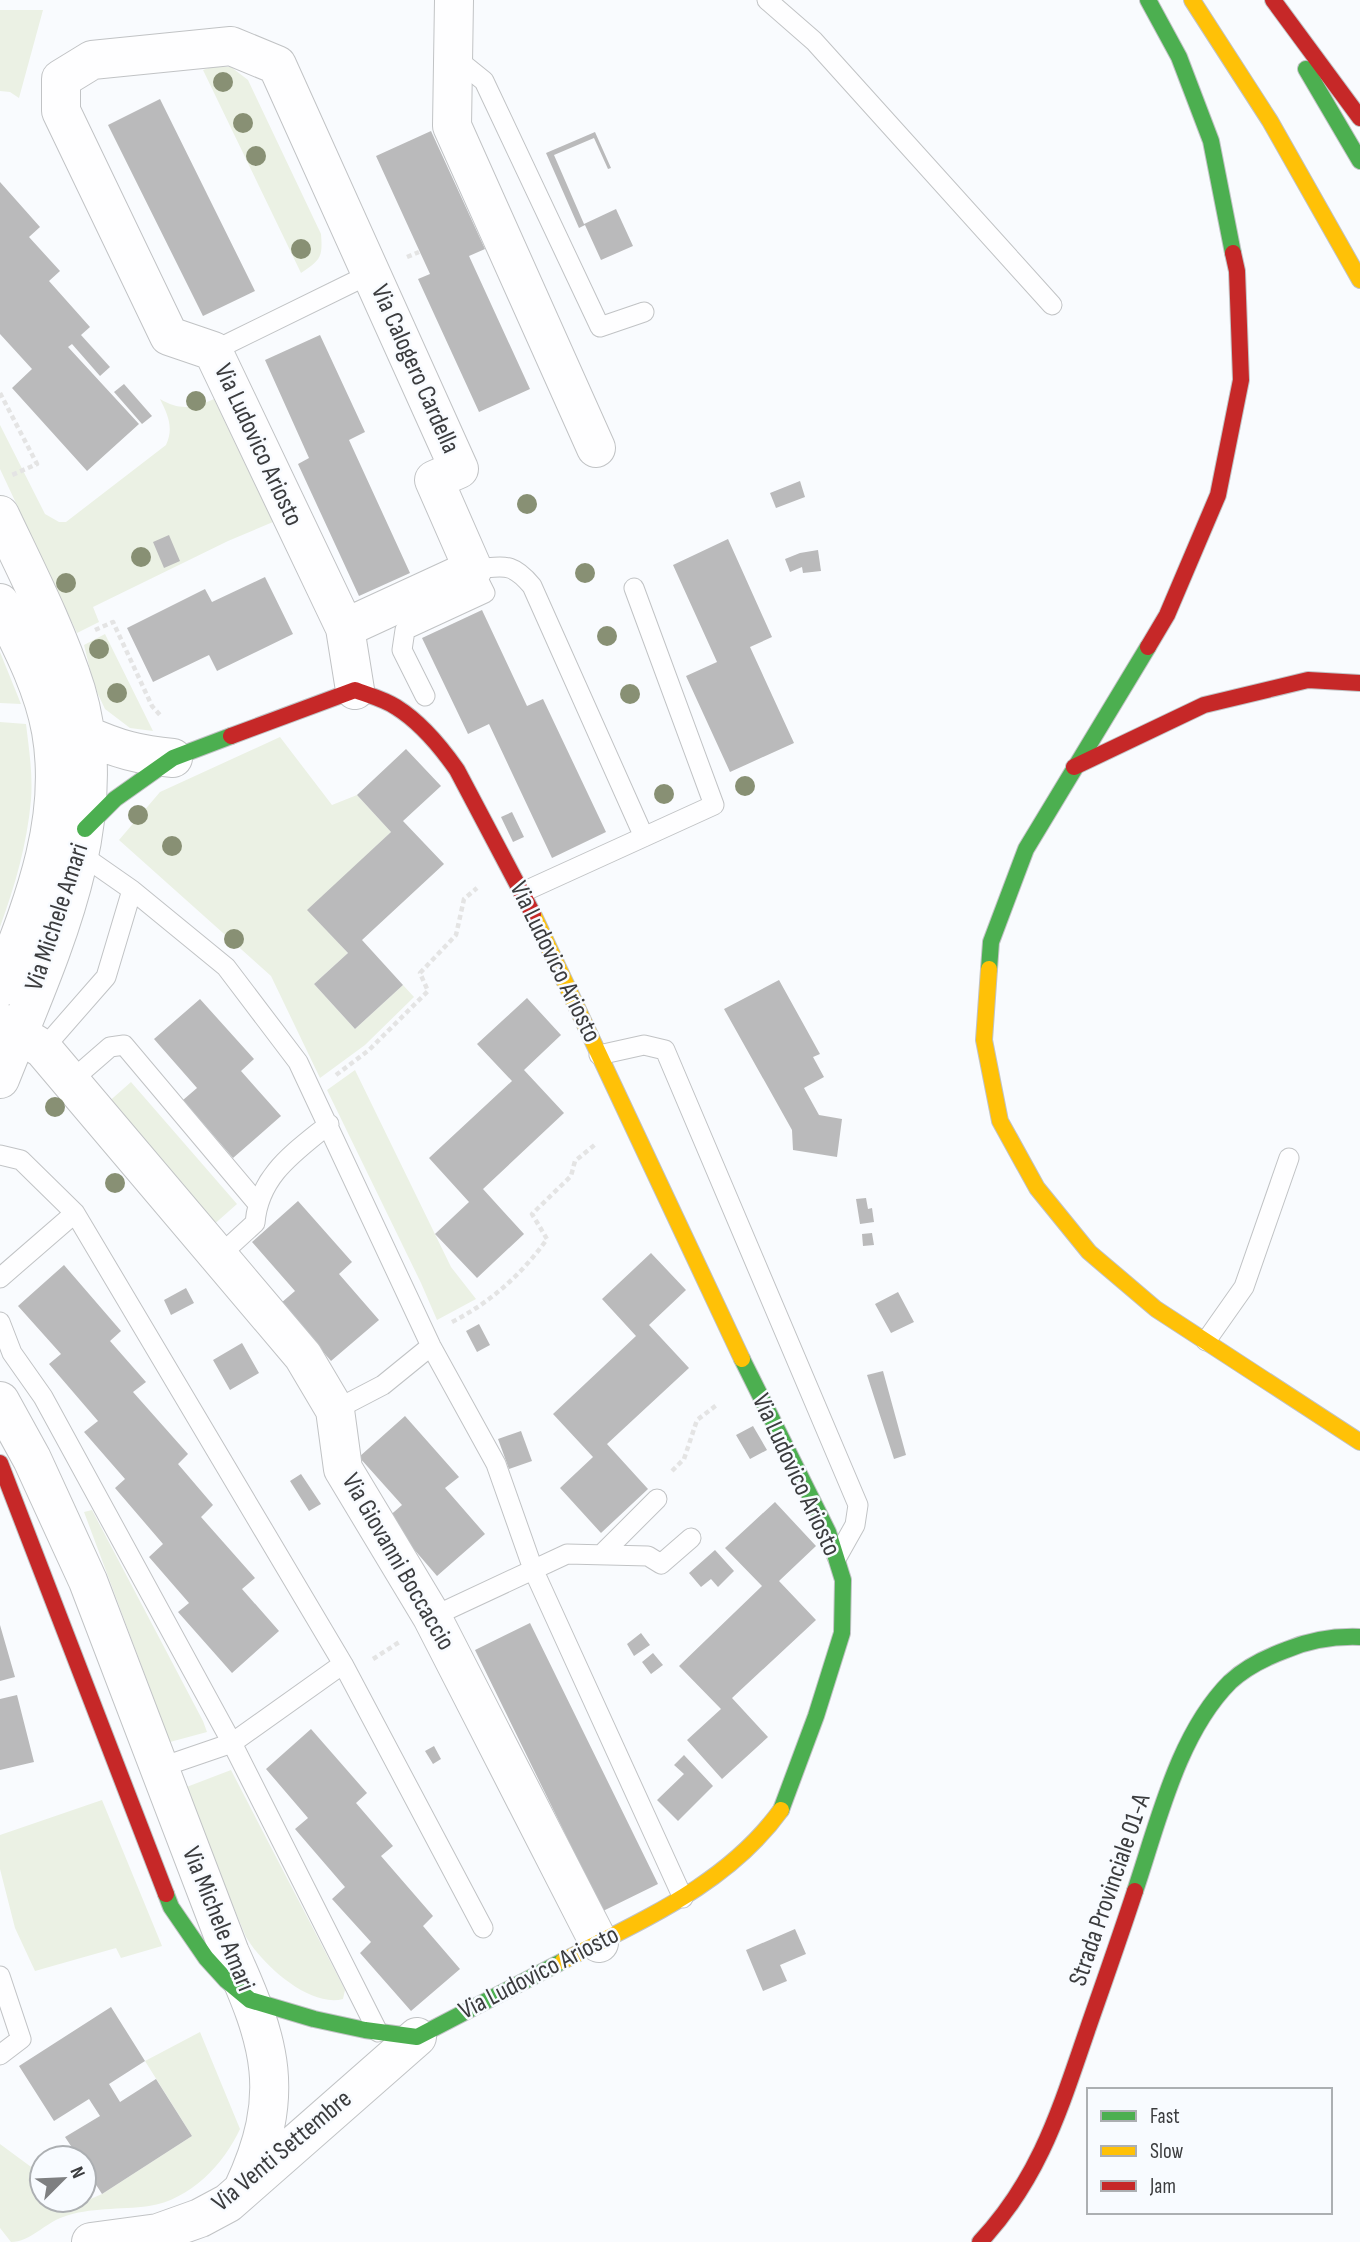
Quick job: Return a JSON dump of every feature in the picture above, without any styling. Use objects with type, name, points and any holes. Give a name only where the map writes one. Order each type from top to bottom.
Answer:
[{"type":"street","points":[[454,0],[452,126],[596,448]]},
{"type":"street","points":[[1148,0],[1179,57],[1211,141],[1237,271],[1241,380],[1218,495],[1167,615],[1026,849],[991,942],[984,1040],[1000,1121],[1037,1188],[1089,1252],[1156,1309],[1360,1442]]},
{"type":"street","points":[[1192,0],[1270,121],[1360,280]]},
{"type":"street","points":[[1262,0],[1360,161]]},
{"type":"street","points":[[1273,0],[1360,118]]},
{"type":"street","name":"Via Calogero Cardella","points":[[61,79],[92,60],[231,46],[277,65],[459,469],[434,480],[473,569]]},
{"type":"street","name":"Via Ludovico Ariosto","points":[[61,79],[61,111],[169,337],[213,351],[345,628],[355,690],[395,706],[444,751],[523,892],[770,1418],[828,1532],[843,1580],[842,1633],[816,1716],[781,1811],[742,1856],[683,1898],[417,2037]]},
{"type":"street","points":[[0,515],[53,630],[97,748]]},
{"type":"street","points":[[345,628],[473,569]]},
{"type":"street","name":"Via Michele Amari","points":[[0,603],[27,659],[84,814],[59,930],[20,1035],[0,1079]]},
{"type":"street","points":[[1074,767],[1204,705],[1308,680],[1360,683]]},
{"type":"street","points":[[170,740],[84,814],[70,769],[97,748],[141,755],[170,740],[355,690]]},
{"type":"street","name":"Via Michele Amari","points":[[0,988],[37,891],[48,846],[84,814]]},
{"type":"street","name":"Via Giovanni Boccaccio","points":[[20,1035],[72,1080],[303,1356],[335,1410],[343,1469],[432,1617],[599,1943]]},
{"type":"street","name":"Via Michele Amari","points":[[0,1401],[32,1459],[88,1581],[230,1953],[252,2001]]},
{"type":"street","name":"Via Michele Amari","points":[[0,1463],[13,1525],[171,1907],[197,1950],[213,1969],[252,2001]]},
{"type":"street","name":"Strada Provinciale 01-A","points":[[980,2242],[1024,2188],[1046,2145],[1158,1822],[1185,1752],[1205,1712],[1232,1680],[1265,1659],[1284,1650],[1319,1640],[1360,1637]]},
{"type":"street","points":[[252,2001],[320,2022],[417,2037]]},
{"type":"street","points":[[243,2189],[257,2160],[266,2129],[270,2097],[269,2064],[263,2032],[252,2001]]},
{"type":"street","name":"Via Venti Settembre","points":[[91,2242],[158,2233],[200,2218],[228,2203],[417,2037]]},
{"type":"lane","points":[[767,0],[814,41],[1052,306]]},
{"type":"lane","points":[[452,55],[484,81],[600,327],[644,312]]},
{"type":"lane","points":[[213,351],[372,273]]},
{"type":"lane","points":[[425,696],[402,650],[405,630],[485,593],[473,569],[508,566],[520,571],[532,586],[644,837]]},
{"type":"lane","points":[[523,892],[714,805],[634,588]]},
{"type":"lane","points":[[84,814],[132,890],[226,967],[298,1062],[429,1340],[496,1464],[533,1569],[683,1898]]},
{"type":"lane","points":[[20,1035],[106,977],[132,890]]},
{"type":"lane","points":[[72,1080],[110,1047],[124,1045],[257,1203]]},
{"type":"lane","points":[[599,1055],[644,1045],[665,1050],[858,1505],[855,1525],[836,1558]]},
{"type":"lane","points":[[219,1256],[255,1223],[257,1203],[281,1163],[329,1124]]},
{"type":"lane","points":[[0,1155],[21,1160],[75,1213],[343,1664],[483,1928]]},
{"type":"lane","points":[[1206,1341],[1244,1287],[1289,1158]]},
{"type":"lane","points":[[0,1278],[75,1213]]},
{"type":"lane","points":[[0,1322],[12,1353],[43,1397],[232,1742],[378,2033]]},
{"type":"lane","points":[[335,1410],[383,1385],[429,1340]]},
{"type":"lane","points":[[601,1555],[657,1499]]},
{"type":"lane","points":[[432,1617],[567,1554],[648,1556],[661,1564],[691,1538]]},
{"type":"lane","points":[[159,1768],[232,1742],[343,1664]]},
{"type":"lane","points":[[0,1976],[21,2039],[0,2055]]},
{"type":"path","points":[[0,393],[37,464],[0,480]]},
{"type":"path","points":[[113,622],[170,740]]},
{"type":"path","points":[[311,1090],[327,1082],[369,1050],[428,991],[420,973],[456,935],[464,899],[479,887]]},
{"type":"path","points":[[429,1340],[476,1310],[531,1262],[547,1239],[532,1214],[571,1176],[575,1161],[595,1144]]},
{"type":"path","points":[[672,1469],[684,1459],[696,1420],[722,1401]]},
{"type":"path","points":[[343,1664],[369,1662],[399,1643],[414,1627],[432,1617]]},
{"type":"shaded area","points":[[0,10],[43,10],[19,98],[10,92],[0,91]]},
{"type":"shaded area","points":[[214,66],[231,67],[248,80],[321,234],[319,258],[301,273],[203,70]]},
{"type":"shaded area","points":[[160,399],[187,407],[214,399],[273,522],[93,607],[99,622],[77,633],[0,469],[0,425],[45,514],[59,522],[66,522],[166,445],[170,427]]},
{"type":"shaded area","points":[[105,634],[153,731],[130,728],[105,709],[94,686],[84,645]]},
{"type":"shaded area","points":[[0,652],[21,704],[0,703]]},
{"type":"shaded area","points":[[0,722],[26,724],[31,800],[23,849],[0,927]]},
{"type":"shaded area","points":[[280,737],[332,805],[357,795],[391,832],[308,910],[348,953],[314,984],[355,1029],[403,985],[414,997],[365,1045],[320,1078],[271,976],[119,840],[160,792]]},
{"type":"shaded area","points":[[355,1070],[451,1267],[476,1299],[437,1320],[327,1090]]},
{"type":"shaded area","points":[[131,1082],[237,1204],[211,1227],[105,1105]]},
{"type":"shaded area","points":[[92,1510],[207,1732],[170,1742],[84,1512]]},
{"type":"shaded area","points":[[231,1770],[345,1990],[343,1999],[316,1997],[288,1982],[263,1959],[246,1937],[184,1788]]},
{"type":"shaded area","points":[[102,1800],[162,1946],[121,1958],[116,1948],[35,1971],[15,1928],[0,1869],[0,1835]]},
{"type":"shaded area","points":[[200,2032],[240,2129],[215,2167],[192,2188],[178,2196],[149,2206],[98,2210],[98,2196],[192,2136],[145,2061]]},
{"type":"shaded area","points":[[0,2144],[28,2165],[28,2214],[73,2214],[56,2220],[25,2239],[11,2242],[0,2228]]},
{"type":"building","points":[[160,99],[255,291],[203,316],[108,125]]},
{"type":"building","points":[[431,131],[485,249],[469,256],[530,389],[479,412],[418,279],[430,274],[376,156]]},
{"type":"building","points":[[595,132],[611,168],[608,169],[594,138],[554,155],[584,224],[616,209],[633,246],[601,260],[585,225],[579,228],[546,153]]},
{"type":"building","points":[[0,182],[40,227],[29,237],[60,271],[49,281],[90,327],[81,335],[110,367],[100,376],[72,344],[68,347],[139,424],[87,471],[12,388],[32,369],[0,334]]},
{"type":"building","points":[[320,335],[365,432],[349,440],[410,573],[359,596],[298,464],[309,458],[265,360]]},
{"type":"building","points":[[124,384],[152,416],[142,424],[114,392]]},
{"type":"building","points":[[800,481],[805,497],[776,508],[770,493]]},
{"type":"building","points":[[169,535],[180,561],[164,568],[153,542]]},
{"type":"building","points":[[728,539],[772,637],[750,647],[794,743],[730,772],[686,676],[717,662],[673,565]]},
{"type":"building","points":[[818,550],[821,571],[803,573],[802,567],[790,572],[785,559]]},
{"type":"building","points":[[265,577],[293,634],[217,671],[209,655],[153,682],[127,628],[205,589],[212,602]]},
{"type":"building","points":[[482,610],[527,706],[543,699],[606,832],[552,858],[489,724],[468,734],[422,638]]},
{"type":"building","points":[[406,749],[441,786],[403,821],[444,864],[362,940],[403,985],[355,1029],[314,984],[348,953],[307,910],[391,832],[357,795]]},
{"type":"building","points":[[512,812],[524,837],[513,842],[501,817]]},
{"type":"building","points":[[779,980],[820,1054],[813,1057],[824,1077],[804,1088],[819,1115],[842,1119],[837,1157],[793,1150],[792,1130],[724,1009]]},
{"type":"building","points":[[527,998],[561,1035],[524,1070],[564,1113],[483,1189],[524,1234],[477,1278],[435,1234],[469,1202],[429,1158],[512,1081],[477,1044]]},
{"type":"building","points":[[200,999],[254,1059],[241,1071],[281,1116],[233,1158],[183,1100],[197,1088],[154,1039]]},
{"type":"building","points":[[866,1198],[868,1209],[872,1208],[874,1222],[860,1224],[856,1199]]},
{"type":"building","points":[[298,1201],[352,1262],[339,1274],[379,1320],[331,1361],[281,1303],[295,1291],[252,1242]]},
{"type":"building","points":[[872,1233],[874,1245],[863,1246],[862,1234]]},
{"type":"building","points":[[651,1253],[686,1290],[649,1325],[689,1368],[607,1444],[648,1489],[601,1533],[560,1488],[593,1457],[553,1414],[636,1336],[602,1299]]},
{"type":"building","points":[[64,1265],[121,1331],[110,1341],[146,1382],[133,1392],[188,1454],[178,1464],[213,1505],[201,1517],[255,1578],[242,1589],[279,1631],[232,1673],[178,1612],[189,1603],[149,1557],[163,1544],[115,1488],[125,1479],[84,1432],[98,1421],[49,1364],[61,1354],[18,1306]]},
{"type":"building","points":[[186,1288],[194,1303],[171,1315],[164,1300]]},
{"type":"building","points":[[898,1292],[914,1322],[891,1333],[875,1304]]},
{"type":"building","points":[[479,1324],[490,1345],[477,1352],[466,1331]]},
{"type":"building","points":[[242,1343],[259,1373],[230,1390],[213,1360]]},
{"type":"building","points":[[883,1371],[906,1455],[894,1459],[867,1375]]},
{"type":"building","points":[[405,1416],[459,1477],[445,1488],[485,1534],[437,1576],[387,1518],[402,1505],[359,1457]]},
{"type":"building","points":[[753,1426],[767,1450],[750,1459],[736,1435]]},
{"type":"building","points":[[521,1431],[532,1461],[509,1469],[498,1439]]},
{"type":"building","points":[[301,1474],[321,1504],[309,1511],[290,1481]]},
{"type":"building","points":[[775,1502],[816,1546],[779,1581],[816,1620],[732,1698],[768,1737],[722,1779],[687,1740],[721,1709],[679,1666],[762,1586],[725,1548]]},
{"type":"building","points":[[715,1550],[734,1571],[718,1587],[711,1579],[701,1587],[689,1573]]},
{"type":"building","points":[[530,1623],[658,1884],[603,1911],[475,1650]]},
{"type":"building","points":[[0,1625],[15,1677],[0,1681]]},
{"type":"building","points":[[641,1633],[650,1645],[634,1656],[627,1644]]},
{"type":"building","points":[[653,1653],[663,1665],[651,1674],[642,1662]]},
{"type":"building","points":[[17,1695],[34,1762],[0,1770],[0,1699]]},
{"type":"building","points":[[311,1729],[367,1793],[356,1803],[393,1846],[381,1856],[433,1916],[423,1926],[460,1969],[411,2011],[360,1953],[371,1942],[332,1899],[345,1887],[295,1829],[308,1818],[266,1769]]},
{"type":"building","points":[[434,1746],[441,1759],[433,1764],[425,1751]]},
{"type":"building","points":[[684,1755],[713,1786],[678,1821],[657,1800],[684,1774],[674,1765]]},
{"type":"building","points":[[795,1929],[806,1954],[780,1965],[787,1981],[763,1991],[746,1950]]},
{"type":"building","points":[[111,2007],[145,2061],[109,2084],[120,2102],[156,2079],[192,2136],[102,2194],[98,2188],[98,2144],[70,2144],[65,2137],[100,2116],[89,2099],[54,2121],[19,2066]]},
{"type":"traffic: fast","points":[[1148,0],[1179,57],[1211,141],[1233,253]]},
{"type":"traffic: fast","points":[[1306,69],[1360,161]]},
{"type":"traffic: fast","points":[[989,969],[991,942],[1026,849],[1148,647]]},
{"type":"traffic: fast","points":[[85,829],[115,799],[173,758],[231,736]]},
{"type":"traffic: fast","points":[[742,1359],[828,1532],[843,1580],[842,1633],[816,1716],[781,1810]]},
{"type":"traffic: fast","points":[[1135,1891],[1161,1809],[1183,1753],[1196,1727],[1230,1682],[1257,1663],[1295,1647],[1322,1639],[1360,1637]]},
{"type":"traffic: fast","points":[[166,1894],[171,1907],[206,1958],[226,1980],[250,2000],[314,2019],[365,2030],[417,2037],[563,1961]]},
{"type":"traffic: slow","points":[[1192,0],[1270,121],[1360,280]]},
{"type":"traffic: slow","points":[[533,914],[742,1359]]},
{"type":"traffic: slow","points":[[989,969],[984,1040],[1000,1121],[1037,1188],[1089,1252],[1156,1309],[1360,1442]]},
{"type":"traffic: slow","points":[[563,1961],[653,1915],[710,1879],[760,1836],[781,1810]]},
{"type":"traffic: jam","points":[[1273,0],[1360,118]]},
{"type":"traffic: jam","points":[[1148,647],[1167,615],[1218,495],[1241,380],[1237,271],[1233,253]]},
{"type":"traffic: jam","points":[[1074,767],[1204,705],[1308,680],[1360,683]]},
{"type":"traffic: jam","points":[[231,736],[355,690],[391,704],[422,727],[457,770],[533,914]]},
{"type":"traffic: jam","points":[[0,1463],[166,1894]]},
{"type":"traffic: jam","points":[[980,2242],[1018,2193],[1046,2141],[1068,2087],[1135,1891]]}]
